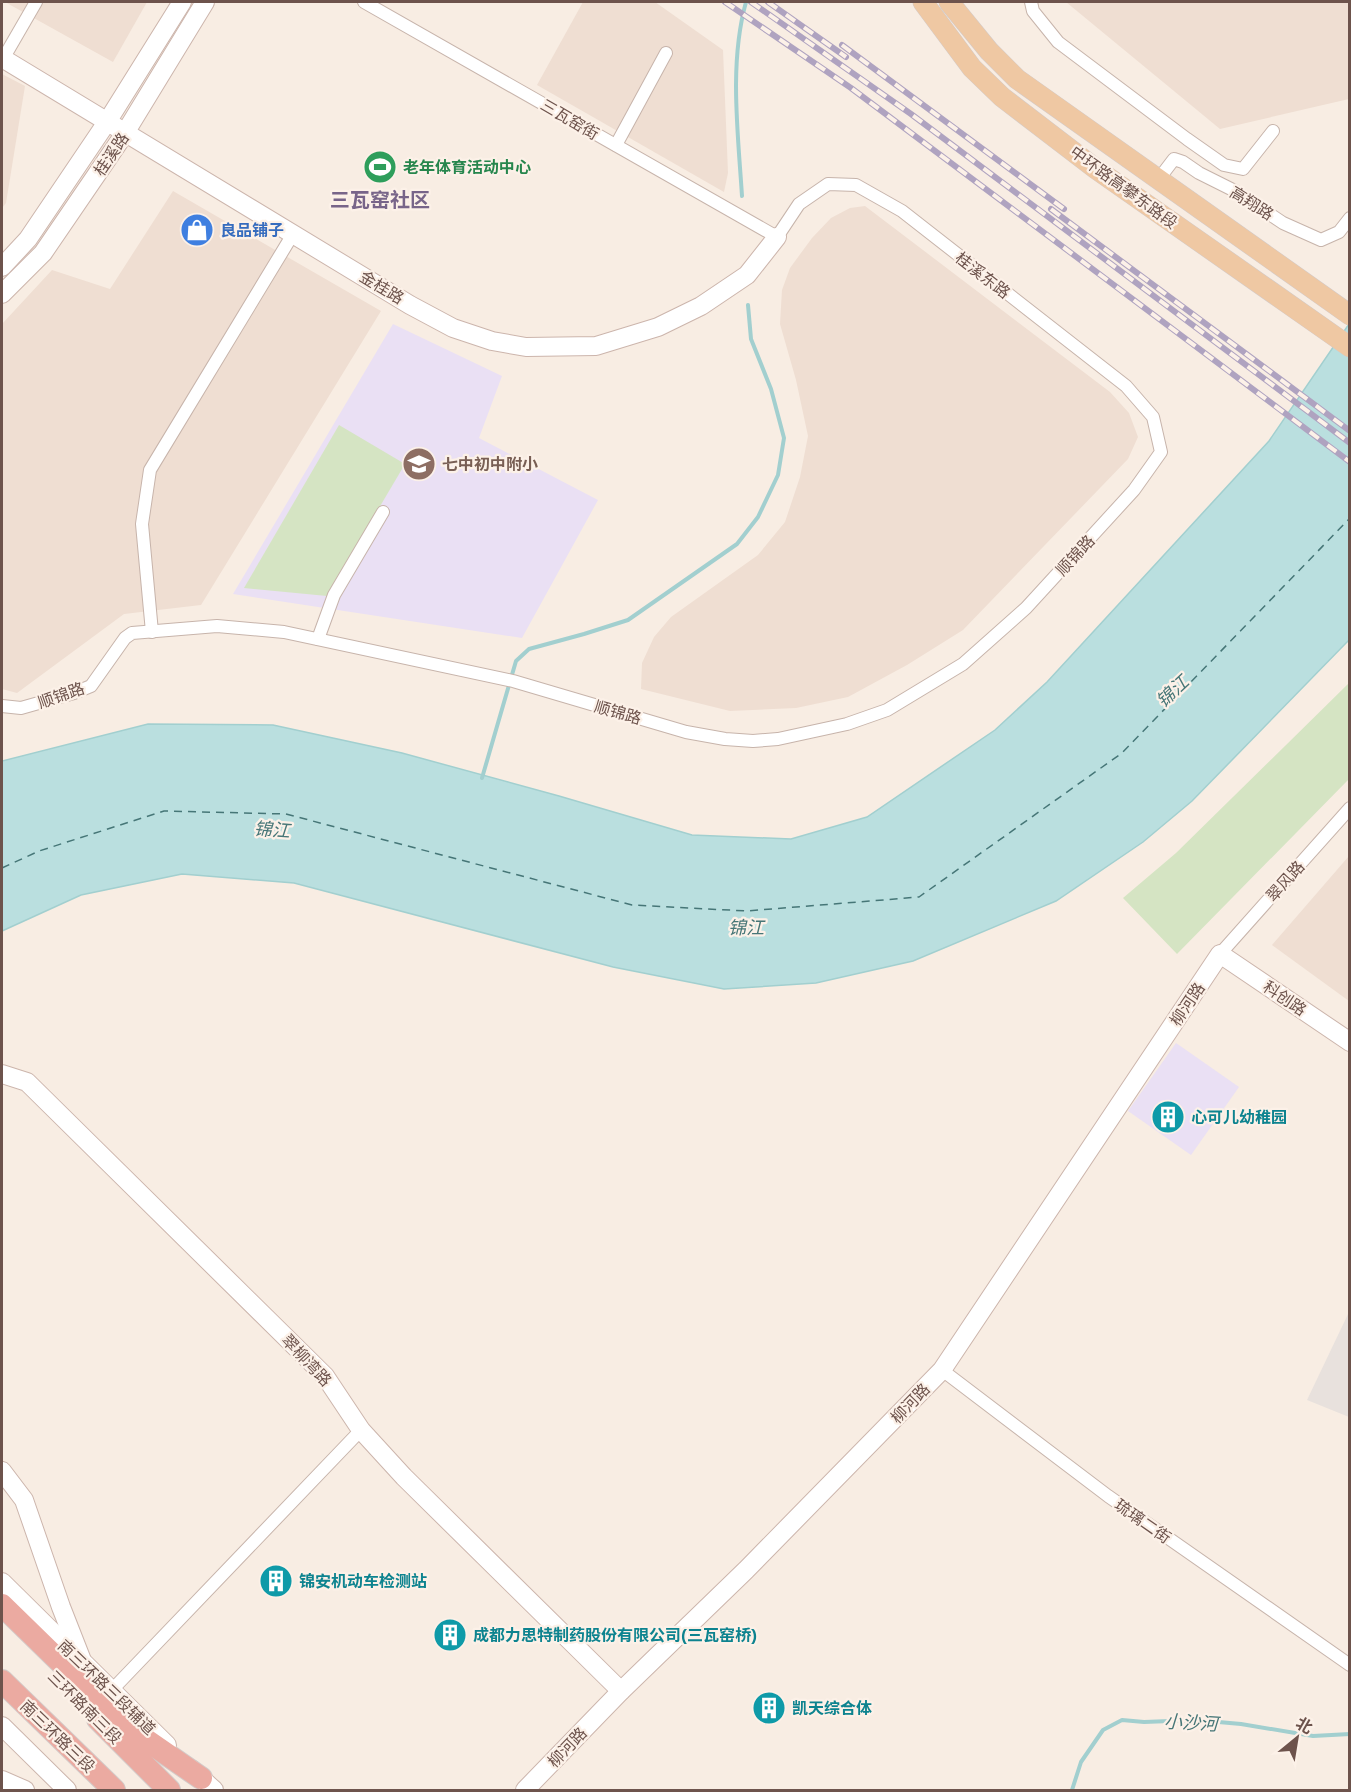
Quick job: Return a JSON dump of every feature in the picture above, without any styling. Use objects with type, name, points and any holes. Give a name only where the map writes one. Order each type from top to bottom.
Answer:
[{"type":"highway","points":[[2,1605],[126,1726],[207,1784]]},
{"type":"highway","name":"三环路南三段","points":[[2,1623],[169,1791]]},
{"type":"highway","name":"南三环路三段","points":[[2,1682],[114,1791]]},
{"type":"highway","points":[[2,1700],[93,1791]]},
{"type":"main road","name":"桂溪路","points":[[2,267],[28,239],[107,122],[182,2]]},
{"type":"main road","name":"桂溪路","points":[[2,294],[43,253],[125,133],[205,2]]},
{"type":"main road","name":"中环路高攀东路段","points":[[923,2],[972,68],[1002,97],[1096,169],[1350,347]]},
{"type":"main road","name":"中环路高攀东路段","points":[[949,2],[989,51],[1017,79],[1350,315]]},
{"type":"main road","name":"金桂路","points":[[2,58],[453,328],[492,341],[526,347],[596,346],[658,327],[701,306],[747,276],[777,237]]},
{"type":"main road","name":"科创路","points":[[1220,954],[1350,1042]]},
{"type":"main road","name":"柳河路","points":[[525,1791],[621,1691],[746,1570],[942,1370],[1220,954]]},
{"type":"main road","name":"翠柳湾路","points":[[2,1074],[27,1082],[325,1376],[361,1430],[404,1477],[621,1691]]},
{"type":"main road","points":[[2,1471],[24,1500],[84,1665]]},
{"type":"main road","name":"南三环路三段辅道","points":[[2,1582],[207,1784]]},
{"type":"main road","points":[[2,1726],[67,1791]]},
{"type":"main road","points":[[2,1780],[25,1791]]},
{"type":"street","points":[[2,58],[36,2]]},
{"type":"street","name":"三瓦窑街","points":[[364,2],[777,237]]},
{"type":"street","points":[[1031,2],[1033,10],[1058,42],[1224,165],[1243,170],[1273,131]]},
{"type":"street","points":[[616,145],[666,53]]},
{"type":"street","name":"高翔路","points":[[1158,180],[1174,159],[1183,162],[1199,173],[1235,191],[1283,222],[1321,240],[1339,232],[1350,218]]},
{"type":"street","name":"桂溪东路","points":[[777,237],[799,204],[828,184],[856,185],[902,212],[1126,386],[1153,417],[1161,452]]},
{"type":"street","points":[[152,632],[142,524],[150,470],[293,234]]},
{"type":"street","name":"顺锦路","points":[[2,706],[21,708],[91,686],[125,638],[132,633],[217,626],[284,632],[507,680],[686,732],[725,739],[753,741],[778,739],[847,724],[887,710],[963,664],[1026,608],[1134,490],[1161,452]]},
{"type":"street","points":[[318,639],[334,595],[383,512]]},
{"type":"street","name":"翠风路","points":[[1220,954],[1350,808]]},
{"type":"street","name":"琉璃二街","points":[[942,1370],[1108,1496],[1350,1665]]},
{"type":"street","points":[[111,1691],[361,1430]]},
{"type":"shaded area","points":[[5,2],[147,2],[113,62]]},
{"type":"shaded area","points":[[583,2],[655,2],[723,50],[728,173],[724,192],[537,85]]},
{"type":"shaded area","points":[[1066,2],[1349,2],[1349,99],[1220,129]]},
{"type":"shaded area","points":[[2,74],[25,86],[6,203],[2,208]]},
{"type":"shaded area","points":[[173,191],[381,311],[201,605],[124,614],[17,693],[2,689],[2,324],[52,270],[110,289]]},
{"type":"shaded area","points":[[865,206],[1110,392],[1129,413],[1138,437],[1128,459],[963,630],[907,665],[848,697],[796,708],[730,711],[641,689],[642,663],[654,637],[671,617],[758,555],[785,522],[800,477],[808,436],[796,380],[780,324],[782,290],[790,268],[812,238],[831,218],[850,208]]},
{"type":"shaded area","name":"七中初中附小","points":[[393,324],[502,376],[479,438],[598,500],[522,638],[233,594]]},
{"type":"shaded area","points":[[1349,856],[1349,1001],[1272,945]]},
{"type":"shaded area","points":[[1176,1043],[1239,1087],[1191,1155],[1128,1111]]},
{"type":"shaded area","points":[[1349,1312],[1349,1417],[1307,1400]]},
{"type":"green space","points":[[339,425],[405,464],[327,596],[244,588]]},
{"type":"green space","points":[[1349,683],[1349,779],[1177,954],[1123,898],[1176,853]]},
{"type":"water","name":"锦江","points":[[1349,324],[1349,640],[1192,801],[1143,842],[1056,901],[913,961],[816,983],[724,989],[613,967],[294,883],[182,874],[81,895],[2,931],[2,761],[148,724],[273,725],[402,753],[692,835],[791,839],[867,817],[995,730],[1047,682],[1269,441]]},
{"type":"waterway","points":[[742,196],[736,74],[746,2]]},
{"type":"waterway","points":[[482,778],[516,661],[529,649],[628,620],[737,544],[758,517],[778,475],[784,438],[771,389],[751,339],[748,305]]},
{"type":"waterway","name":"小沙河","points":[[1072,1790],[1081,1762],[1103,1730],[1122,1720],[1144,1722],[1196,1720],[1241,1724],[1313,1736],[1350,1734]]},
{"type":"ferry route","points":[[2,868],[39,851],[164,811],[286,814],[632,905],[747,911],[919,897],[1122,753],[1350,518]]},
{"type":"railway","points":[[725,2],[851,88],[1350,462]]},
{"type":"railway","points":[[751,2],[911,114],[1350,443]]},
{"type":"railway","points":[[768,2],[846,57]]},
{"type":"railway","points":[[842,45],[1064,209]]},
{"type":"railway","points":[[1051,209],[1350,431]]},
{"type":"place","name":"老年体育活动中心","points":[[380,167]]},
{"type":"place","name":"良品铺子","points":[[197,230]]},
{"type":"place","name":"七中初中附小","points":[[419,464]]},
{"type":"place","name":"心可儿幼稚园","points":[[1168,1117]]},
{"type":"place","name":"锦安机动车检测站","points":[[276,1581]]},
{"type":"place","name":"成都力思特制药股份有限公司(三瓦窑桥)","points":[[450,1635]]},
{"type":"place","name":"凯天综合体","points":[[769,1708]]},
{"type":"district","name":"三瓦窑社区","points":[[380,199]]}]
